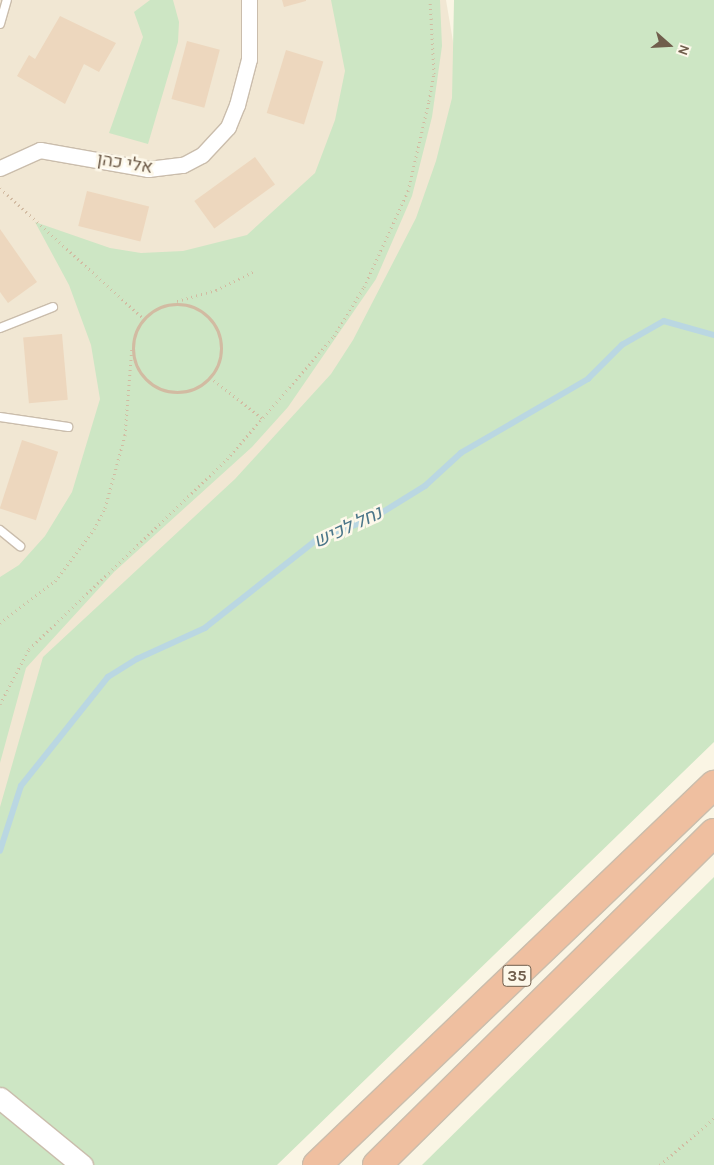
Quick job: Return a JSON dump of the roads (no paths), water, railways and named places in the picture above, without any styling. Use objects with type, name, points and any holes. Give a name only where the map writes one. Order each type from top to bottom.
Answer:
[{"type":"highway","name":"35","points":[[317,1165],[714,785]]},
{"type":"highway","name":"35","points":[[377,1165],[714,833]]},
{"type":"street","name":"אלי כהן","points":[[0,168],[40,150],[148,169],[183,165],[202,155],[228,127],[237,105],[249,59],[249,0]]},
{"type":"street","points":[[0,1098],[82,1165]]},
{"type":"lane","points":[[0,24],[7,0]]},
{"type":"lane","points":[[0,328],[53,307]]},
{"type":"lane","points":[[0,417],[68,427]]},
{"type":"lane","points":[[0,530],[20,546]]},
{"type":"waterway","name":"נחל לכיש","points":[[0,851],[21,786],[108,677],[137,659],[205,628],[315,541],[375,517],[425,486],[461,453],[588,379],[622,345],[664,321],[714,335]]}]
